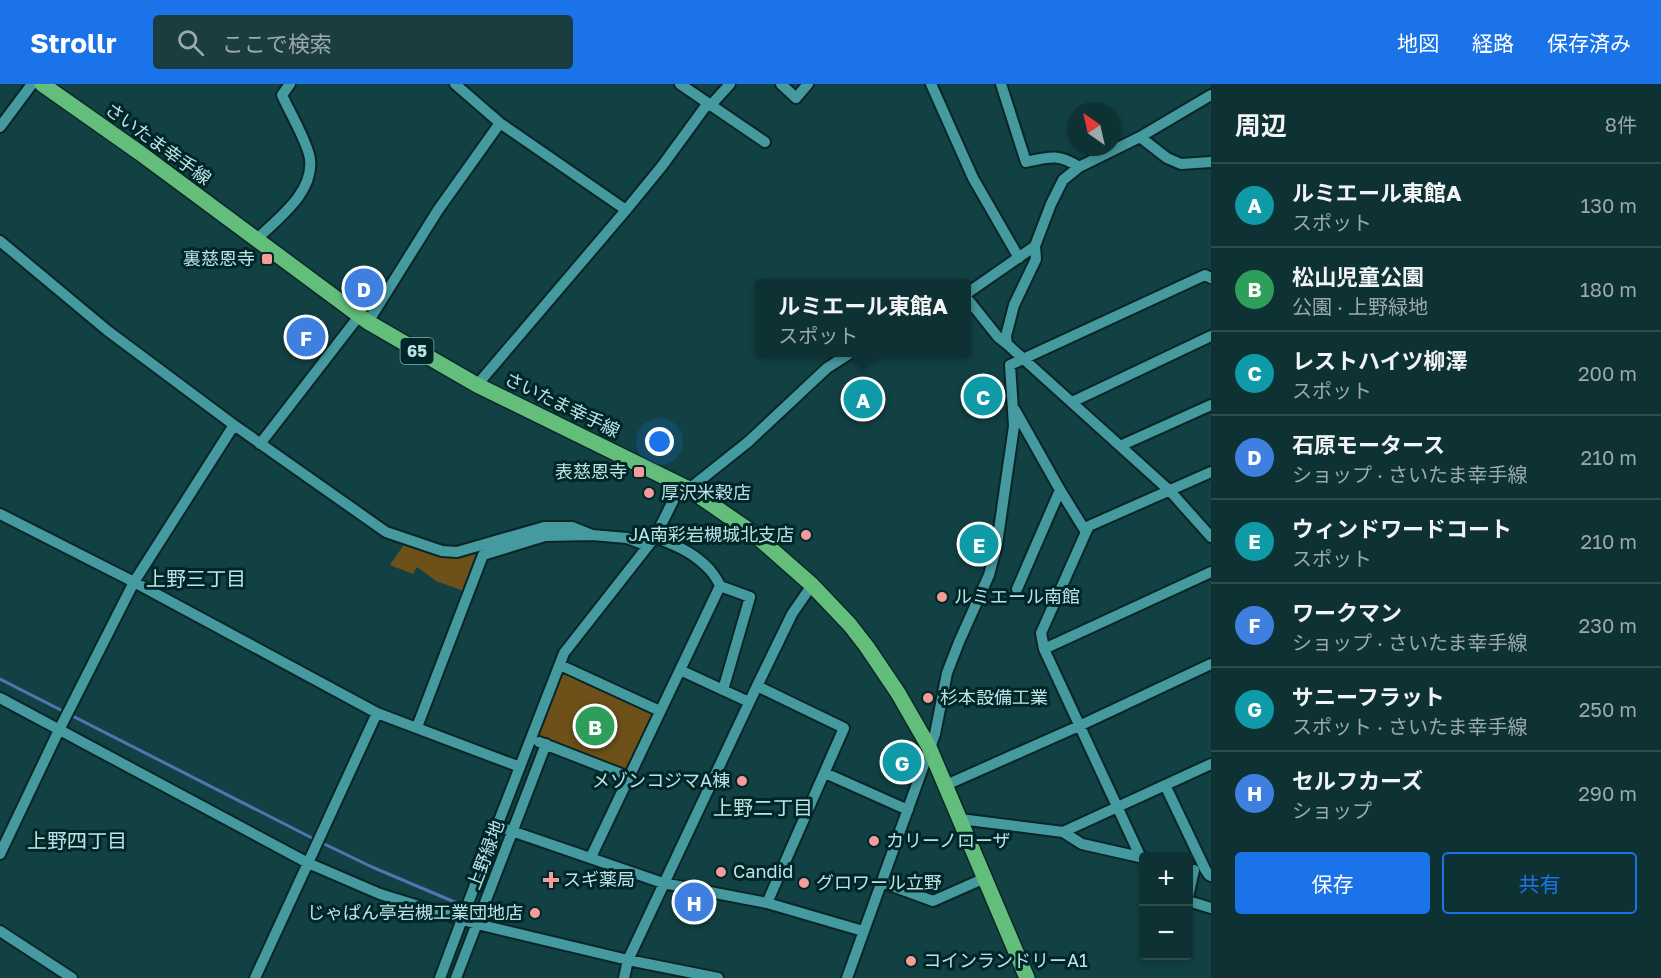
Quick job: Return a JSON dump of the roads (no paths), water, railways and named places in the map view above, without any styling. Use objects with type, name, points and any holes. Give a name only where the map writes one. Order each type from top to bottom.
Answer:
[{"type":"main road","name":"さいたま幸手線","points":[[42,84],[140,153],[364,319],[477,385],[685,487],[753,533],[812,585],[867,647],[898,693],[929,747],[1027,978]]},
{"type":"street","points":[[0,128],[32,84]]},
{"type":"street","points":[[256,240],[294,202],[308,183],[310,159],[307,148],[282,96],[290,84]]},
{"type":"street","points":[[455,84],[500,123],[626,210]]},
{"type":"street","points":[[680,84],[765,142]]},
{"type":"street","points":[[477,385],[626,210],[709,104],[730,84]]},
{"type":"street","points":[[781,84],[796,98],[808,84]]},
{"type":"street","points":[[931,84],[973,178],[1018,258]]},
{"type":"street","points":[[1001,84],[1026,162],[1047,157],[1060,157],[1078,167]]},
{"type":"street","points":[[1007,344],[1006,336],[1014,305],[1036,259],[1035,246],[1063,180],[1078,167],[1140,137],[1211,95]]},
{"type":"street","points":[[260,444],[364,319],[500,123]]},
{"type":"street","points":[[1140,137],[1167,158],[1181,165],[1211,162]]},
{"type":"street","points":[[0,241],[108,331],[234,426],[386,532],[442,551],[457,552],[544,527],[572,527],[592,535]]},
{"type":"street","points":[[971,291],[1035,246]]},
{"type":"street","points":[[847,978],[935,734],[947,673],[989,575],[997,544],[1014,426],[1010,365],[1205,274],[1211,278]]},
{"type":"street","points":[[971,302],[998,337],[1170,490],[1211,537]]},
{"type":"street","points":[[1072,402],[1211,336]]},
{"type":"street","points":[[440,978],[564,653],[652,542],[685,487],[748,442],[827,368],[844,357]]},
{"type":"street","points":[[1120,446],[1211,405]]},
{"type":"street","points":[[1013,407],[1086,532]]},
{"type":"street","points":[[0,854],[59,730],[134,582],[234,426]]},
{"type":"street","points":[[1139,852],[1044,650],[1041,633],[1089,526],[1211,472]]},
{"type":"street","points":[[1017,589],[1060,490]]},
{"type":"street","points":[[0,514],[134,582],[377,714],[520,767]]},
{"type":"street","points":[[417,727],[483,555],[545,536],[592,535],[652,542],[690,552],[718,580],[720,586],[591,857]]},
{"type":"street","points":[[1044,650],[1211,572]]},
{"type":"street","points":[[624,978],[628,960],[749,702],[792,614],[812,585]]},
{"type":"street","points":[[720,586],[750,597],[723,690]]},
{"type":"street","points":[[946,785],[1211,664]]},
{"type":"street","points":[[560,665],[660,711]]},
{"type":"street","points":[[680,670],[749,702]]},
{"type":"street","points":[[757,686],[844,728],[767,903]]},
{"type":"street","points":[[0,698],[308,863],[380,894],[477,924],[628,960],[718,978]]},
{"type":"street","points":[[255,978],[377,714]]},
{"type":"street","points":[[530,739],[629,777]]},
{"type":"street","name":"上野緑地","points":[[456,978],[546,744]]},
{"type":"street","points":[[1063,832],[1211,764]]},
{"type":"street","points":[[825,772],[908,810]]},
{"type":"street","points":[[1165,786],[1202,870],[1193,889]]},
{"type":"street","points":[[960,819],[1063,832],[1082,844],[1139,857]]},
{"type":"street","points":[[497,826],[663,883],[767,903],[863,931]]},
{"type":"street","points":[[881,882],[933,901],[985,878]]},
{"type":"street","points":[[1193,901],[1211,908]]},
{"type":"street","points":[[0,931],[72,978]]},
{"type":"waterway","points":[[0,679],[314,839],[372,867],[457,903]]},
{"type":"place","name":"裏慈恩寺","points":[[267,259]]},
{"type":"place","name":"石原モータース","points":[[364,288]]},
{"type":"place","name":"ワークマン","points":[[306,337]]},
{"type":"place","name":"レストハイツ柳澤","points":[[983,396]]},
{"type":"place","name":"ルミエール東館A","points":[[863,399]]},
{"type":"place","name":"表慈恩寺","points":[[639,472]]},
{"type":"place","name":"厚沢米穀店","points":[[649,493]]},
{"type":"place","name":"JA南彩岩槻城北支店","points":[[806,535]]},
{"type":"place","name":"ウィンドワードコート","points":[[979,544]]},
{"type":"place","name":"ルミエール南館","points":[[942,597]]},
{"type":"place","name":"杉本設備工業","points":[[928,698]]},
{"type":"place","name":"松山児童公園","points":[[595,726]]},
{"type":"place","name":"サニーフラット","points":[[902,762]]},
{"type":"place","name":"メゾンコジマA棟","points":[[742,781]]},
{"type":"place","name":"カリーノローザ","points":[[874,841]]},
{"type":"place","name":"Candid","points":[[721,872]]},
{"type":"place","name":"スギ薬局","points":[[551,880]]},
{"type":"place","name":"グロワール立野","points":[[804,883]]},
{"type":"place","name":"セルフカーズ","points":[[694,902]]},
{"type":"place","name":"じゃぱん亭岩槻工業団地店","points":[[535,913]]},
{"type":"place","name":"コインランドリーA1","points":[[911,961]]},
{"type":"district","name":"上野三丁目","points":[[196,579]]},
{"type":"district","name":"上野二丁目","points":[[763,808]]},
{"type":"district","name":"上野四丁目","points":[[77,841]]}]
